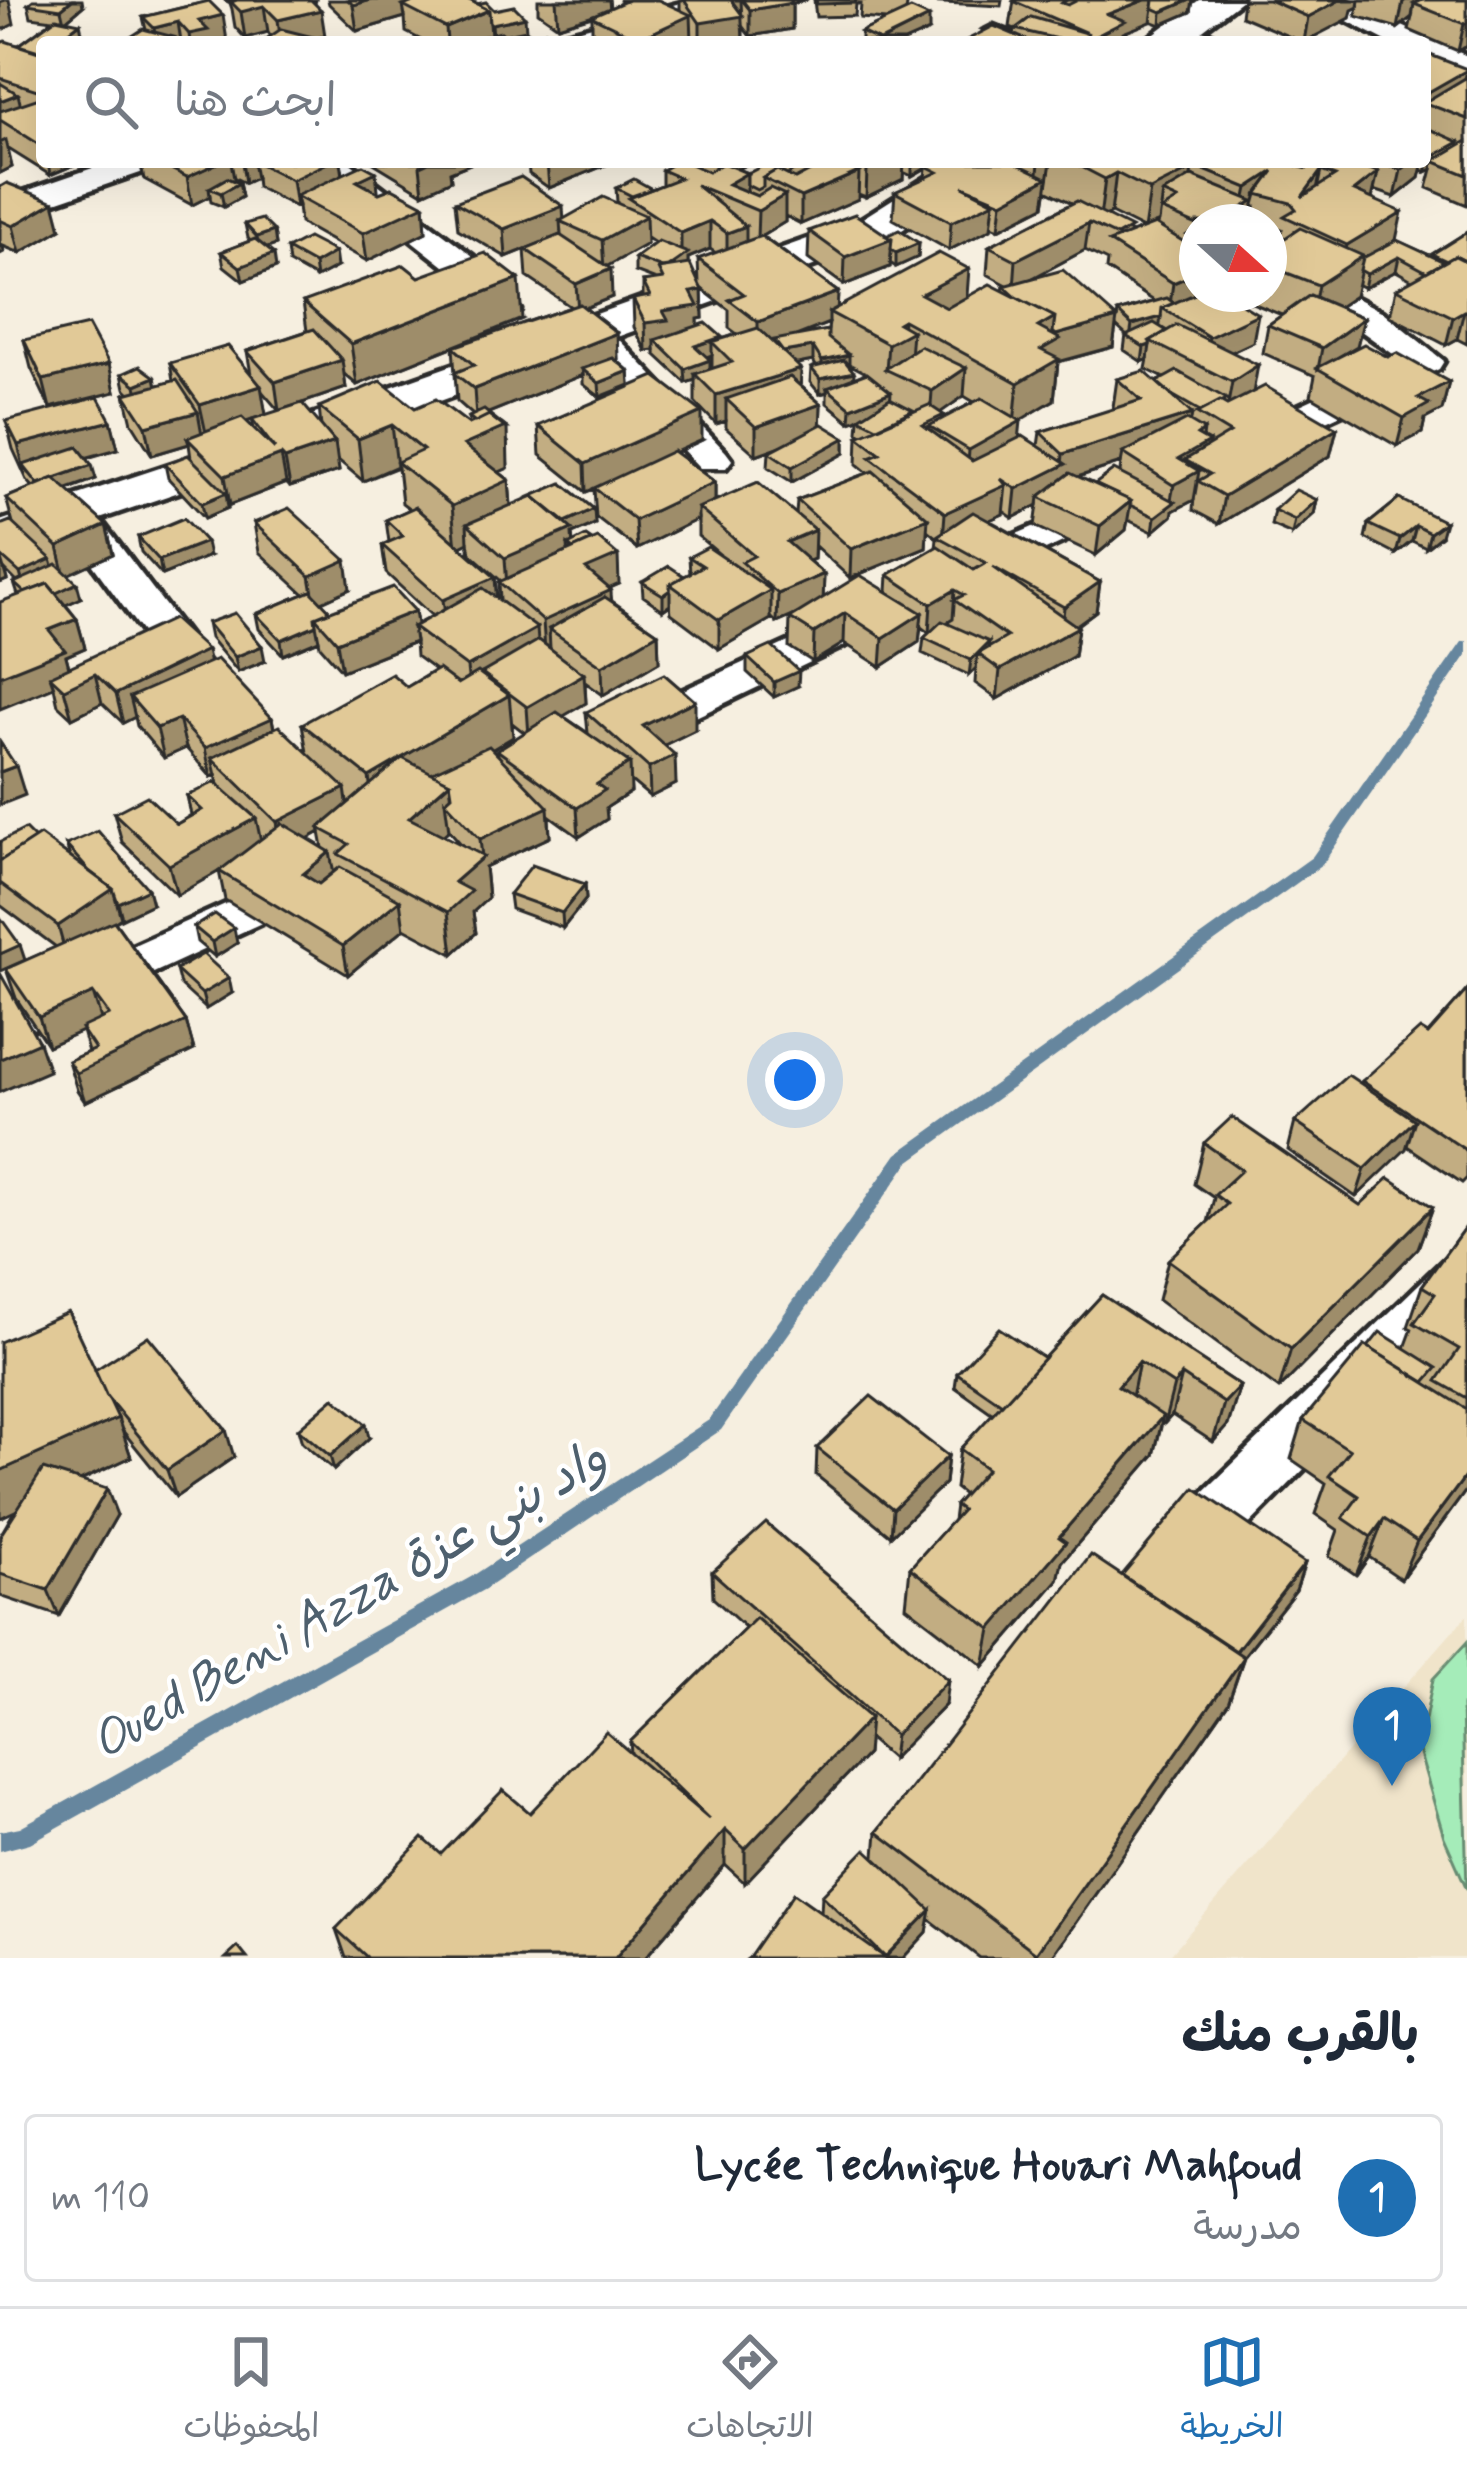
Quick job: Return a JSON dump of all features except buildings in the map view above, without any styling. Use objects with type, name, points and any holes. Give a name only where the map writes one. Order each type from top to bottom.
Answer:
[{"type":"street","points":[[588,36],[726,0]]},
{"type":"street","points":[[1184,36],[1224,0]]},
{"type":"street","points":[[1322,0],[1399,36]]},
{"type":"street","points":[[1431,51],[1467,68]]},
{"type":"street","points":[[0,211],[124,168]]},
{"type":"street","points":[[336,168],[461,262],[539,352]]},
{"type":"street","points":[[0,538],[592,334],[891,242],[973,168]]},
{"type":"street","points":[[1213,458],[1426,361],[1370,320],[1287,273]]},
{"type":"street","points":[[592,334],[713,460]]},
{"type":"street","points":[[936,586],[1149,488]]},
{"type":"street","points":[[75,512],[215,700]]},
{"type":"street","points":[[596,748],[893,606]]},
{"type":"street","points":[[0,1026],[341,868]]},
{"type":"street","points":[[1144,1589],[1467,1271]]},
{"type":"shaded area","points":[[1467,1615],[1467,1958],[1167,1958]]},
{"type":"green space","points":[[1467,1642],[1467,1710],[1462,1707],[1467,1889],[1444,1837],[1419,1751],[1433,1679]]},
{"type":"waterway","name":"Oued Beni Azza واد بني عزة","points":[[0,1841],[23,1836],[478,1583],[715,1425],[903,1158],[1317,861],[1467,645]]},
{"type":"place","name":"Lycée Technique Houari Mahfoud","points":[[1392,1786]]}]
